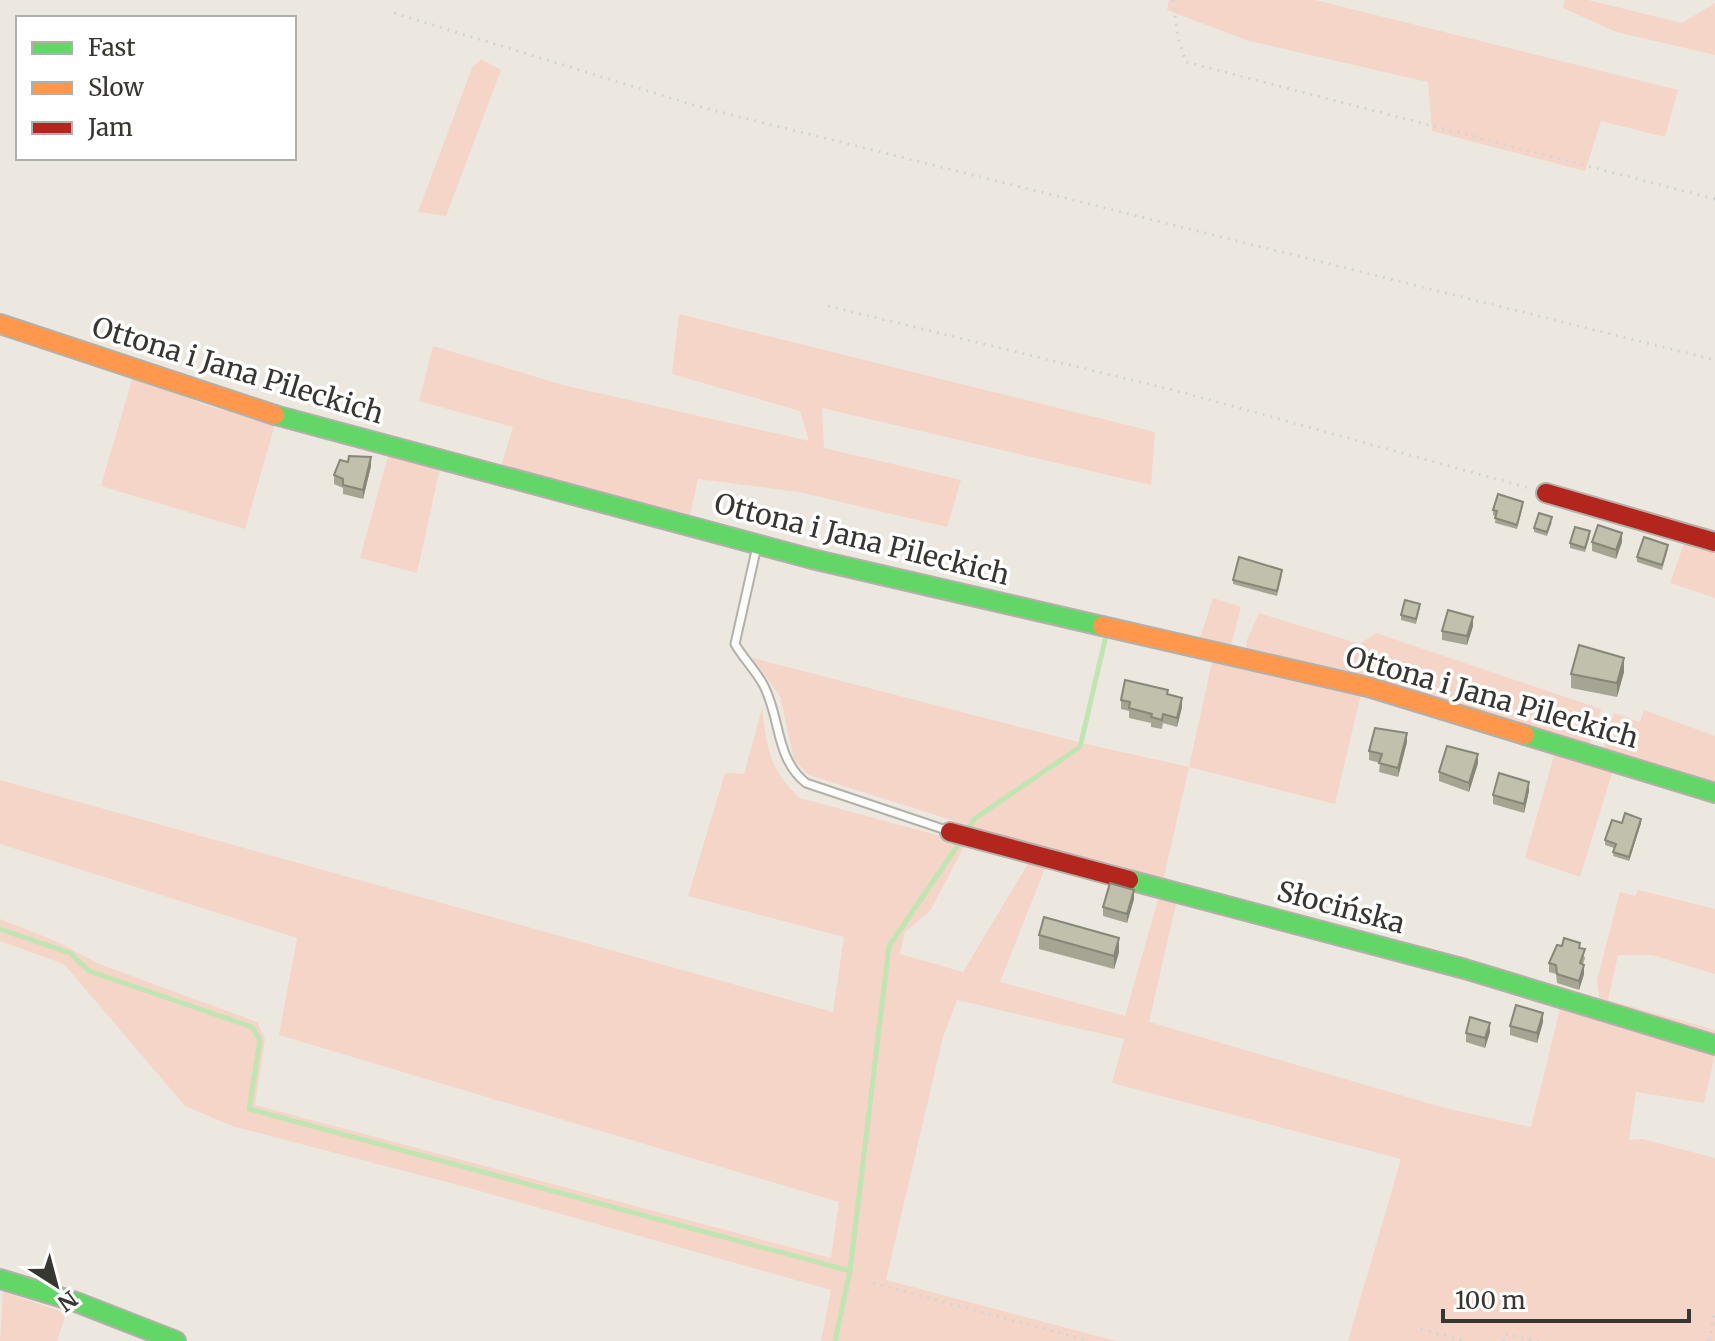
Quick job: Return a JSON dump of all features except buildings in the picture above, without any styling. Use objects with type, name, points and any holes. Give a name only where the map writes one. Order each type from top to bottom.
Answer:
[{"type":"street","name":"Ottona i Jana Pileckich","points":[[0,324],[278,416],[758,544],[1368,687],[1715,793]]},
{"type":"street","points":[[1546,493],[1715,542]]},
{"type":"street","name":"Słocińska","points":[[950,832],[1465,969],[1715,1045]]},
{"type":"street","points":[[0,1279],[76,1302],[176,1341]]},
{"type":"lane","points":[[758,544],[735,644],[764,684],[782,749],[793,773],[806,783],[950,832]]},
{"type":"path","points":[[1173,0],[1178,38],[1186,62],[1715,199]]},
{"type":"path","points":[[394,13],[700,107],[1715,360]]},
{"type":"path","points":[[828,306],[1181,392],[1546,493]]},
{"type":"path","points":[[873,1283],[1090,1341]]},
{"type":"path","points":[[1709,1341],[1715,1312]]},
{"type":"path","points":[[1421,1329],[1465,1341]]},
{"type":"path","points":[[1503,1341],[1505,1334],[1539,1341]]},
{"type":"shaded area","points":[[1169,0],[1315,0],[1678,90],[1665,137],[1601,121],[1585,171],[1432,131],[1428,82],[1249,41],[1167,10]]},
{"type":"shaded area","points":[[1564,0],[1588,0],[1682,23],[1715,3],[1715,55],[1616,32],[1563,8]]},
{"type":"shaded area","points":[[481,59],[501,70],[446,216],[418,212],[472,68]]},
{"type":"shaded area","points":[[679,314],[1155,432],[1151,485],[822,408],[824,448],[961,480],[947,527],[799,492],[698,479],[690,515],[501,466],[513,427],[419,401],[433,346],[563,385],[809,441],[800,411],[672,374]]},
{"type":"shaded area","points":[[133,376],[205,405],[275,424],[245,529],[101,486]]},
{"type":"shaded area","points":[[389,453],[440,468],[417,573],[360,558]]},
{"type":"shaded area","points":[[1685,541],[1715,548],[1715,598],[1670,583]]},
{"type":"shaded area","points":[[1213,598],[1241,607],[1230,649],[1199,641]]},
{"type":"shaded area","points":[[1259,613],[1360,644],[1376,633],[1601,709],[1589,747],[1246,653],[1247,640]]},
{"type":"shaded area","points":[[752,658],[1082,743],[1189,767],[1163,881],[1011,839],[809,775],[794,760],[780,696]]},
{"type":"shaded area","points":[[1212,662],[1361,694],[1335,804],[1189,767]]},
{"type":"shaded area","points":[[762,708],[771,758],[782,778],[800,798],[966,843],[930,911],[905,932],[900,954],[963,972],[1029,862],[1047,863],[1000,982],[1125,1016],[1159,896],[1176,904],[1149,1022],[1445,1108],[1531,1127],[1561,1005],[1715,1054],[1704,1103],[1636,1092],[1629,1140],[1642,1139],[1715,1158],[1715,1341],[1348,1341],[1401,1159],[1112,1083],[1124,1039],[957,1000],[943,1037],[886,1280],[1116,1341],[821,1341],[831,1290],[462,1186],[232,1126],[185,1106],[64,964],[0,941],[0,919],[58,942],[99,964],[257,1022],[265,1039],[255,1105],[831,1258],[839,1202],[279,1035],[297,938],[0,844],[0,780],[833,1012],[844,937],[688,896],[725,773],[744,774]]},
{"type":"shaded area","points":[[1644,710],[1715,736],[1715,782],[1603,751],[1614,713],[1640,722]]},
{"type":"shaded area","points":[[1555,752],[1613,770],[1580,877],[1525,858]]},
{"type":"shaded area","points":[[1638,890],[1715,909],[1715,974],[1652,955],[1618,955],[1608,1000],[1715,1030],[1715,1040],[1600,1003],[1597,980],[1620,892],[1635,896]]},
{"type":"shaded area","points":[[3,1292],[66,1313],[57,1341],[0,1341]]},
{"type":"waterway","points":[[968,830],[974,819],[1080,747],[1105,640]]},
{"type":"waterway","points":[[850,1271],[889,946],[960,842]]},
{"type":"waterway","points":[[0,929],[70,953],[89,971],[252,1027],[260,1040],[249,1109],[850,1271],[835,1341]]},
{"type":"traffic: fast","points":[[275,415],[812,559],[1102,626]]},
{"type":"traffic: fast","points":[[1525,735],[1715,793]]},
{"type":"traffic: fast","points":[[1129,880],[1465,969],[1715,1045]]},
{"type":"traffic: fast","points":[[0,1279],[76,1302],[176,1341]]},
{"type":"traffic: slow","points":[[0,324],[275,415]]},
{"type":"traffic: slow","points":[[1102,626],[1368,687],[1525,735]]},
{"type":"traffic: jam","points":[[1546,493],[1715,542]]},
{"type":"traffic: jam","points":[[950,832],[1129,880]]}]
